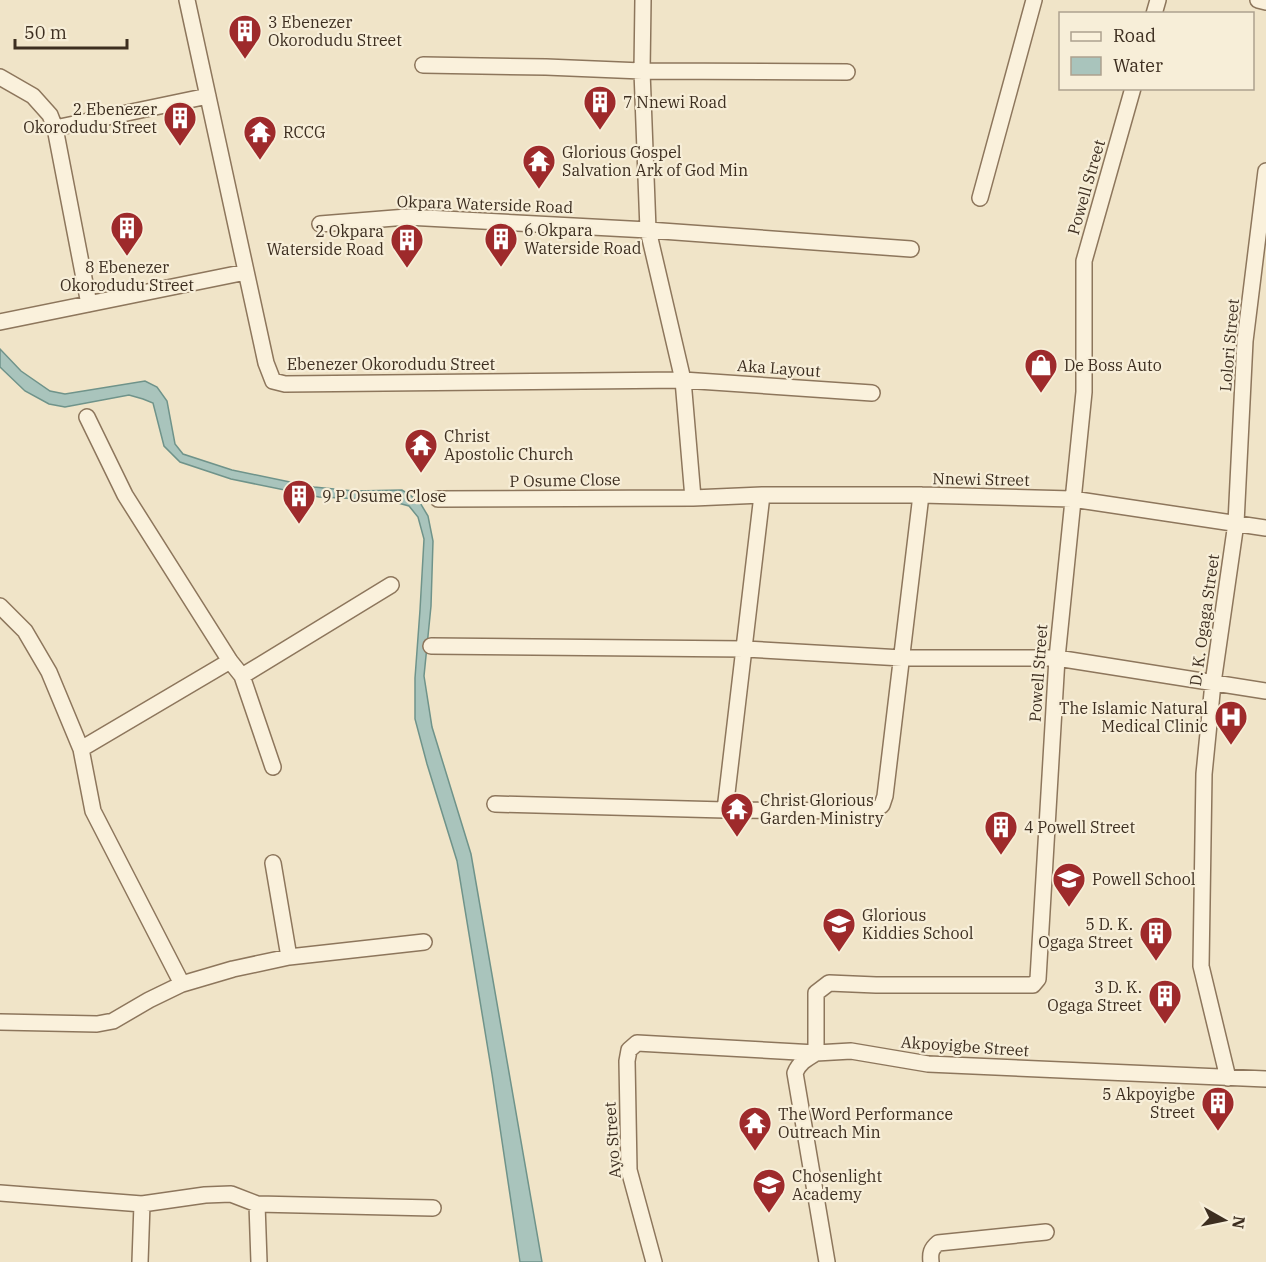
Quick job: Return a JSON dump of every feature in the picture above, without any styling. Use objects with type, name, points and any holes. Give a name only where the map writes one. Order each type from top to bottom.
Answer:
[{"type":"street","name":"Ebenezer Okorodudu Street","points":[[187,0],[266,363],[273,381],[285,384],[683,380]]},
{"type":"street","points":[[643,0],[642,71],[648,230],[683,380],[693,498]]},
{"type":"street","points":[[980,198],[1034,0]]},
{"type":"street","points":[[1258,0],[1266,2]]},
{"type":"street","points":[[423,65],[642,71],[847,72]]},
{"type":"street","points":[[0,77],[33,96],[50,115],[55,128],[88,304]]},
{"type":"street","name":"Powell Street","points":[[816,1053],[816,993],[829,983],[1033,985],[1038,979],[1056,658],[1084,392],[1084,261],[1132,90]]},
{"type":"street","points":[[55,128],[208,96]]},
{"type":"street","name":"Lolori Street","points":[[1236,523],[1245,341],[1266,171]]},
{"type":"street","name":"Okpara Waterside Road","points":[[320,224],[407,217],[648,230],[911,249]]},
{"type":"street","points":[[0,322],[246,272]]},
{"type":"street","name":"Aka Layout","points":[[683,380],[872,393]]},
{"type":"street","points":[[87,417],[125,495],[230,661],[242,676],[273,767]]},
{"type":"street","points":[[725,810],[762,495]]},
{"type":"street","name":"Nnewi Street","points":[[693,498],[762,495],[921,495],[1072,499],[1266,528]]},
{"type":"street","points":[[495,804],[874,811],[882,805],[885,796],[921,495]]},
{"type":"street","name":"P Osume Close","points":[[438,499],[693,498]]},
{"type":"street","name":"D. K. Ogaga Street","points":[[1228,1078],[1202,966],[1204,774],[1213,683],[1236,523]]},
{"type":"street","points":[[242,676],[391,585]]},
{"type":"street","points":[[0,606],[25,631],[49,672],[81,749],[93,811],[182,984]]},
{"type":"street","points":[[431,646],[745,649],[902,658],[1056,658],[1266,692]]},
{"type":"street","points":[[81,749],[230,661]]},
{"type":"street","points":[[273,863],[289,957]]},
{"type":"street","points":[[0,1022],[97,1024],[113,1021],[182,984],[233,969],[289,957],[424,942]]},
{"type":"street","name":"Akpoyigbe Street","points":[[629,1050],[637,1043],[816,1053],[851,1051],[928,1064],[1266,1079]]},
{"type":"street","name":"Ayo Street","points":[[629,1050],[627,1061],[629,1170],[654,1262]]},
{"type":"street","points":[[816,1053],[802,1061],[795,1073],[827,1262]]},
{"type":"street","points":[[0,1193],[142,1204],[204,1195],[231,1194],[257,1204],[433,1208]]},
{"type":"street","points":[[140,1262],[142,1204]]},
{"type":"street","points":[[257,1204],[259,1262]]},
{"type":"street","points":[[932,1262],[930,1254],[938,1243],[1046,1232]]},
{"type":"water","points":[[0,349],[21,371],[50,391],[65,394],[145,381],[157,387],[167,401],[175,444],[183,454],[232,470],[314,487],[354,491],[402,490],[419,501],[428,516],[433,541],[431,606],[424,676],[432,727],[471,854],[542,1262],[520,1262],[457,861],[415,719],[415,678],[424,539],[418,517],[409,506],[387,500],[319,497],[231,479],[180,462],[164,446],[153,403],[129,395],[65,407],[49,404],[25,391],[0,367]]},
{"type":"place","name":"3 Ebenezer Okorodudu Street","points":[[245,60]]},
{"type":"place","name":"7 Nnewi Road","points":[[600,131]]},
{"type":"place","name":"2 Ebenezer Okorodudu Street","points":[[180,147]]},
{"type":"place","name":"RCCG","points":[[260,161]]},
{"type":"place","name":"Glorious Gospel Salvation Ark of God Min","points":[[539,190]]},
{"type":"place","name":"8 Ebenezer Okorodudu Street","points":[[127,257]]},
{"type":"place","name":"6 Okpara Waterside Road","points":[[501,268]]},
{"type":"place","name":"2 Okpara Waterside Road","points":[[407,269]]},
{"type":"place","name":"De Boss Auto","points":[[1041,394]]},
{"type":"place","name":"Christ Apostolic Church","points":[[421,474]]},
{"type":"place","name":"9 P Osume Close","points":[[299,525]]},
{"type":"place","name":"The Islamic Natural Medical Clinic","points":[[1231,746]]},
{"type":"place","name":"Christ Glorious Garden Ministry","points":[[737,838]]},
{"type":"place","name":"4 Powell Street","points":[[1001,856]]},
{"type":"place","name":"Powell School","points":[[1069,908]]},
{"type":"place","name":"Glorious Kiddies School","points":[[839,953]]},
{"type":"place","name":"5 D. K. Ogaga Street","points":[[1156,962]]},
{"type":"place","name":"3 D. K. Ogaga Street","points":[[1165,1025]]},
{"type":"place","name":"5 Akpoyigbe Street","points":[[1218,1132]]},
{"type":"place","name":"The Word Performance Outreach Min","points":[[755,1152]]},
{"type":"place","name":"Chosenlight Academy","points":[[769,1214]]}]
